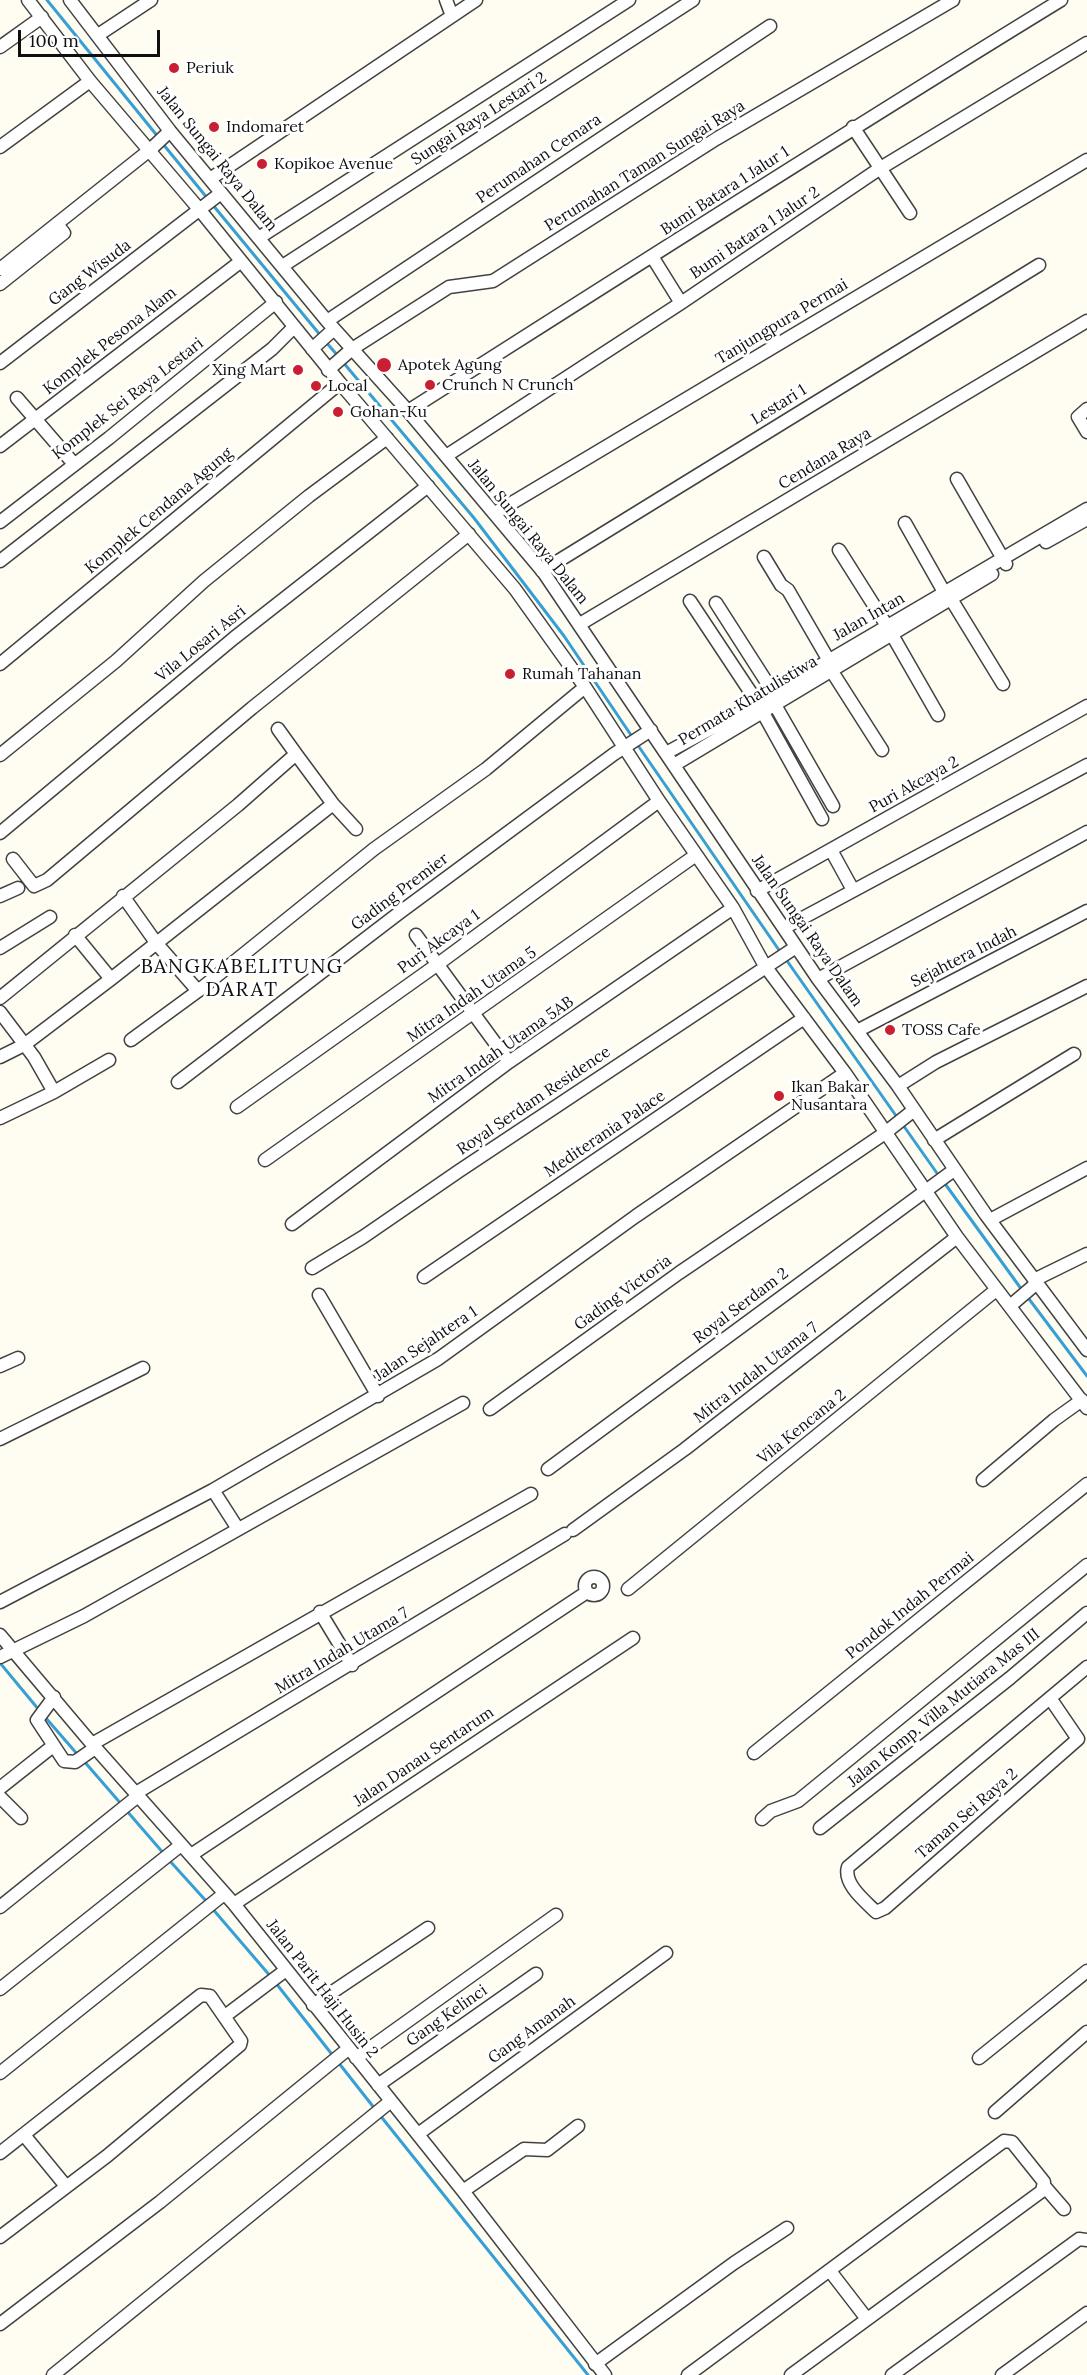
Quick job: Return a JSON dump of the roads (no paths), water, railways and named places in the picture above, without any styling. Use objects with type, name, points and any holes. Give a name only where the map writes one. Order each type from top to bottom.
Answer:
[{"type":"street","points":[[28,0],[90,81],[199,209],[294,327],[333,366],[340,384],[514,589],[585,687],[659,801],[770,963],[804,1018],[845,1073],[957,1237],[996,1290],[1013,1303],[1084,1404],[1054,1419],[983,1480]]},
{"type":"street","name":"Jalan Sungai Raya Dalam","points":[[70,0],[98,35],[167,134],[260,237],[350,351],[408,411],[542,571],[784,928],[793,949],[898,1086],[912,1112],[934,1140],[951,1172],[990,1220],[1034,1284],[1086,1346]]},
{"type":"street","points":[[98,35],[151,0]]},
{"type":"street","points":[[446,0],[452,16]]},
{"type":"street","points":[[210,179],[476,0]]},
{"type":"street","points":[[260,237],[629,0]]},
{"type":"street","name":"Sungai Raya Lestari 2","points":[[284,266],[693,0]]},
{"type":"street","name":"Perumahan Taman Sungai Raya","points":[[333,366],[350,351],[449,287],[493,281],[725,134],[953,0]]},
{"type":"street","name":"Bumi Batara 1 Jalur 1","points":[[408,411],[652,258],[853,127],[1061,0]]},
{"type":"street","points":[[0,47],[42,17]]},
{"type":"street","name":"Perumahan Cemara","points":[[315,346],[331,328],[770,26]]},
{"type":"street","name":"Bumi Batara 1 Jalur 2","points":[[446,456],[681,303],[879,169],[1087,43]]},
{"type":"street","points":[[0,147],[90,81]]},
{"type":"street","points":[[853,127],[910,213]]},
{"type":"street","points":[[0,269],[167,134]]},
{"type":"street","name":"Tanjungpura Permai","points":[[495,513],[1087,160]]},
{"type":"street","name":"Gang Wisuda","points":[[0,363],[220,193]]},
{"type":"street","points":[[0,284],[64,233],[57,224]]},
{"type":"street","points":[[652,258],[681,303]]},
{"type":"street","name":"Komplek Pesona Alam","points":[[0,446],[240,262]]},
{"type":"street","name":"Lestari 1","points":[[542,571],[1037,267]]},
{"type":"street","name":"Komplek Sei Raya Lestari","points":[[0,522],[109,438],[276,302]]},
{"type":"street","name":"Cendana Raya","points":[[580,624],[1087,321]]},
{"type":"street","points":[[0,561],[272,349],[294,327]]},
{"type":"street","name":"Komplek Cendana Agung","points":[[0,664],[340,384]]},
{"type":"street","points":[[17,398],[74,464]]},
{"type":"street","points":[[1087,409],[1078,417],[1087,432]]},
{"type":"street","points":[[0,755],[116,661],[204,581],[309,496],[387,438]]},
{"type":"street","points":[[957,479],[1004,562],[1087,509]]},
{"type":"street","name":"Vila Losari Asri","points":[[0,833],[234,638],[428,486]]},
{"type":"street","name":"Permata Khatulistiwa","points":[[674,765],[772,697],[1004,562],[1087,519]]},
{"type":"street","points":[[905,524],[1003,684]]},
{"type":"street","points":[[13,859],[34,886],[47,880],[252,708],[469,534]]},
{"type":"street","points":[[839,550],[938,715]]},
{"type":"street","points":[[764,557],[781,585],[788,590],[882,750]]},
{"type":"street","points":[[690,601],[760,706],[822,819]]},
{"type":"street","points":[[716,603],[833,806]]},
{"type":"street","points":[[130,1040],[198,991],[374,849],[486,769],[585,687]]},
{"type":"street","points":[[666,753],[760,706]]},
{"type":"street","name":"Puri Akcaya 2","points":[[757,891],[1087,706]]},
{"type":"street","points":[[278,729],[333,804],[356,829]]},
{"type":"street","name":"Gading Premier","points":[[178,1082],[399,913],[625,747],[649,732]]},
{"type":"street","points":[[0,998],[75,934],[238,805],[296,754]]},
{"type":"street","points":[[784,928],[1087,765]]},
{"type":"street","name":"Puri Akcaya 1","points":[[237,1107],[438,964],[659,801]]},
{"type":"street","points":[[0,1057],[24,1045],[111,979],[333,804]]},
{"type":"street","points":[[818,979],[1087,832]]},
{"type":"street","points":[[831,850],[854,890]]},
{"type":"street","name":"Mitra Indah Utama 5","points":[[265,1160],[696,855]]},
{"type":"street","points":[[0,896],[18,888]]},
{"type":"street","points":[[123,896],[157,944],[198,991]]},
{"type":"street","name":"Mitra Indah Utama 5AB","points":[[292,1224],[510,1062],[733,908]]},
{"type":"street","name":"Sejahtera Indah","points":[[857,1031],[1087,911]]},
{"type":"street","points":[[0,948],[50,916]]},
{"type":"street","points":[[75,934],[111,979]]},
{"type":"street","points":[[416,935],[510,1062]]},
{"type":"street","name":"Royal Serdam Residence","points":[[312,1268],[363,1238],[793,949]]},
{"type":"street","points":[[898,1086],[936,1062],[1087,986]]},
{"type":"street","points":[[0,1012],[54,1092]]},
{"type":"street","name":"Mediterania Palace","points":[[424,1277],[804,1018]]},
{"type":"street","points":[[934,1140],[1074,1054]]},
{"type":"street","points":[[0,1118],[54,1092],[109,1060]]},
{"type":"street","name":"Jalan Sejahtera 1","points":[[0,1602],[213,1490],[438,1359],[636,1216],[845,1073]]},
{"type":"street","name":"Gading Victoria","points":[[490,1409],[912,1112]]},
{"type":"street","points":[[990,1220],[1087,1168]]},
{"type":"street","name":"Royal Serdam 2","points":[[548,1469],[951,1172]]},
{"type":"street","name":"Mitra Indah Utama 7","points":[[0,1907],[130,1801],[569,1532],[685,1449],[957,1237]]},
{"type":"street","points":[[1013,1303],[1034,1284],[1087,1254]]},
{"type":"street","name":"Vila Kencana 2","points":[[628,1589],[996,1290]]},
{"type":"street","points":[[319,1295],[378,1396]]},
{"type":"street","points":[[0,1366],[18,1358]]},
{"type":"street","points":[[0,1439],[142,1368]]},
{"type":"street","points":[[5,1654],[84,1617],[463,1403]]},
{"type":"street","name":"Pondok Indah Permai","points":[[754,1753],[1087,1484]]},
{"type":"street","points":[[213,1490],[238,1529]]},
{"type":"street","points":[[54,1697],[41,1713],[53,1746],[64,1761],[75,1762],[91,1749],[320,1612],[531,1494]]},
{"type":"street","points":[[762,1819],[771,1811],[798,1801],[1087,1565]]},
{"type":"street","points":[[191,1855],[587,1592]]},
{"type":"street","points":[[320,1612],[352,1665]]},
{"type":"street","name":"Jalan Komp. Villa Mutiara Mas III","points":[[820,1828],[1010,1678],[1087,1613]]},
{"type":"street","name":"Jalan Parit Haji Husin 2","points":[[0,1635],[5,1654],[54,1697],[130,1801],[174,1850],[191,1855],[234,1904],[284,1972],[314,2005],[343,2056],[378,2085],[382,2109],[418,2134],[605,2375]]},
{"type":"street","name":"Jalan Danau Sentarum","points":[[234,1904],[633,1638]]},
{"type":"street","name":"Taman Sei Raya 2","points":[[1050,1698],[1078,1739],[885,1908],[876,1912],[850,1884],[848,1871],[1050,1698],[1087,1667]]},
{"type":"street","points":[[0,1788],[53,1746]]},
{"type":"street","points":[[0,1797],[21,1818]]},
{"type":"street","points":[[0,1989],[174,1850]]},
{"type":"street","points":[[0,2073],[224,1894]]},
{"type":"street","points":[[0,2324],[160,2202],[343,2056],[556,1915]]},
{"type":"street","points":[[314,2005],[428,1928]]},
{"type":"street","name":"Gang Amanah","points":[[418,2134],[666,1953]]},
{"type":"street","points":[[979,2058],[1087,1971]]},
{"type":"street","points":[[225,2016],[284,1972]]},
{"type":"street","name":"Gang Kelinci","points":[[378,2085],[536,1974]]},
{"type":"street","points":[[0,2153],[161,2024],[201,1995],[210,1996],[241,2041],[240,2045],[107,2156],[65,2185],[0,2237]]},
{"type":"street","points":[[995,2112],[1087,2032]]},
{"type":"street","points":[[53,2375],[382,2109]]},
{"type":"street","points":[[463,2191],[524,2149],[547,2150],[578,2126]]},
{"type":"street","points":[[24,2135],[65,2185]]},
{"type":"street","points":[[696,2373],[1004,2141],[1012,2142],[1064,2209]]},
{"type":"street","points":[[790,2375],[1045,2187]]},
{"type":"street","points":[[595,2364],[734,2263],[787,2229]]},
{"type":"street","points":[[892,2375],[907,2371],[1078,2240],[1087,2240]]},
{"type":"street","points":[[830,2271],[867,2319]]},
{"type":"street","points":[[1002,2375],[1087,2313]]},
{"type":"waterway","points":[[47,0],[159,138]]},
{"type":"waterway","points":[[163,144],[208,199]]},
{"type":"waterway","points":[[212,204],[321,336]]},
{"type":"waterway","points":[[325,341],[338,356]]},
{"type":"waterway","points":[[342,361],[474,518],[564,636],[633,738]]},
{"type":"waterway","points":[[637,744],[781,953]]},
{"type":"waterway","points":[[785,958],[899,1120]]},
{"type":"waterway","points":[[903,1125],[939,1176]]},
{"type":"waterway","points":[[943,1181],[1022,1290]]},
{"type":"waterway","points":[[1026,1295],[1087,1376]]},
{"type":"waterway","points":[[0,1663],[39,1710]]},
{"type":"waterway","points":[[45,1717],[78,1755]]},
{"type":"waterway","points":[[83,1760],[122,1805]]},
{"type":"waterway","points":[[126,1810],[165,1855]]},
{"type":"waterway","points":[[169,1860],[207,1902]]},
{"type":"waterway","points":[[211,1907],[271,1977]]},
{"type":"waterway","points":[[275,1982],[334,2057]]},
{"type":"waterway","points":[[338,2062],[375,2109]]},
{"type":"waterway","points":[[379,2114],[588,2375]]},
{"type":"place","name":"Periuk","points":[[174,68]]},
{"type":"place","name":"Indomaret","points":[[214,127]]},
{"type":"place","name":"Kopikoe Avenue","points":[[262,164]]},
{"type":"place","name":"Apotek Agung","points":[[384,365]]},
{"type":"place","name":"Xing Mart","points":[[298,370]]},
{"type":"place","name":"Crunch N Crunch","points":[[430,385]]},
{"type":"place","name":"Local","points":[[316,386]]},
{"type":"place","name":"Gohan-Ku","points":[[338,412]]},
{"type":"place","name":"Rumah Tahanan","points":[[510,674]]},
{"type":"place","name":"TOSS Cafe","points":[[890,1030]]},
{"type":"place","name":"Ikan Bakar Nusantara","points":[[779,1096]]},
{"type":"district","name":"BANGKABELITUNG DARAT","points":[[242,978]]}]
